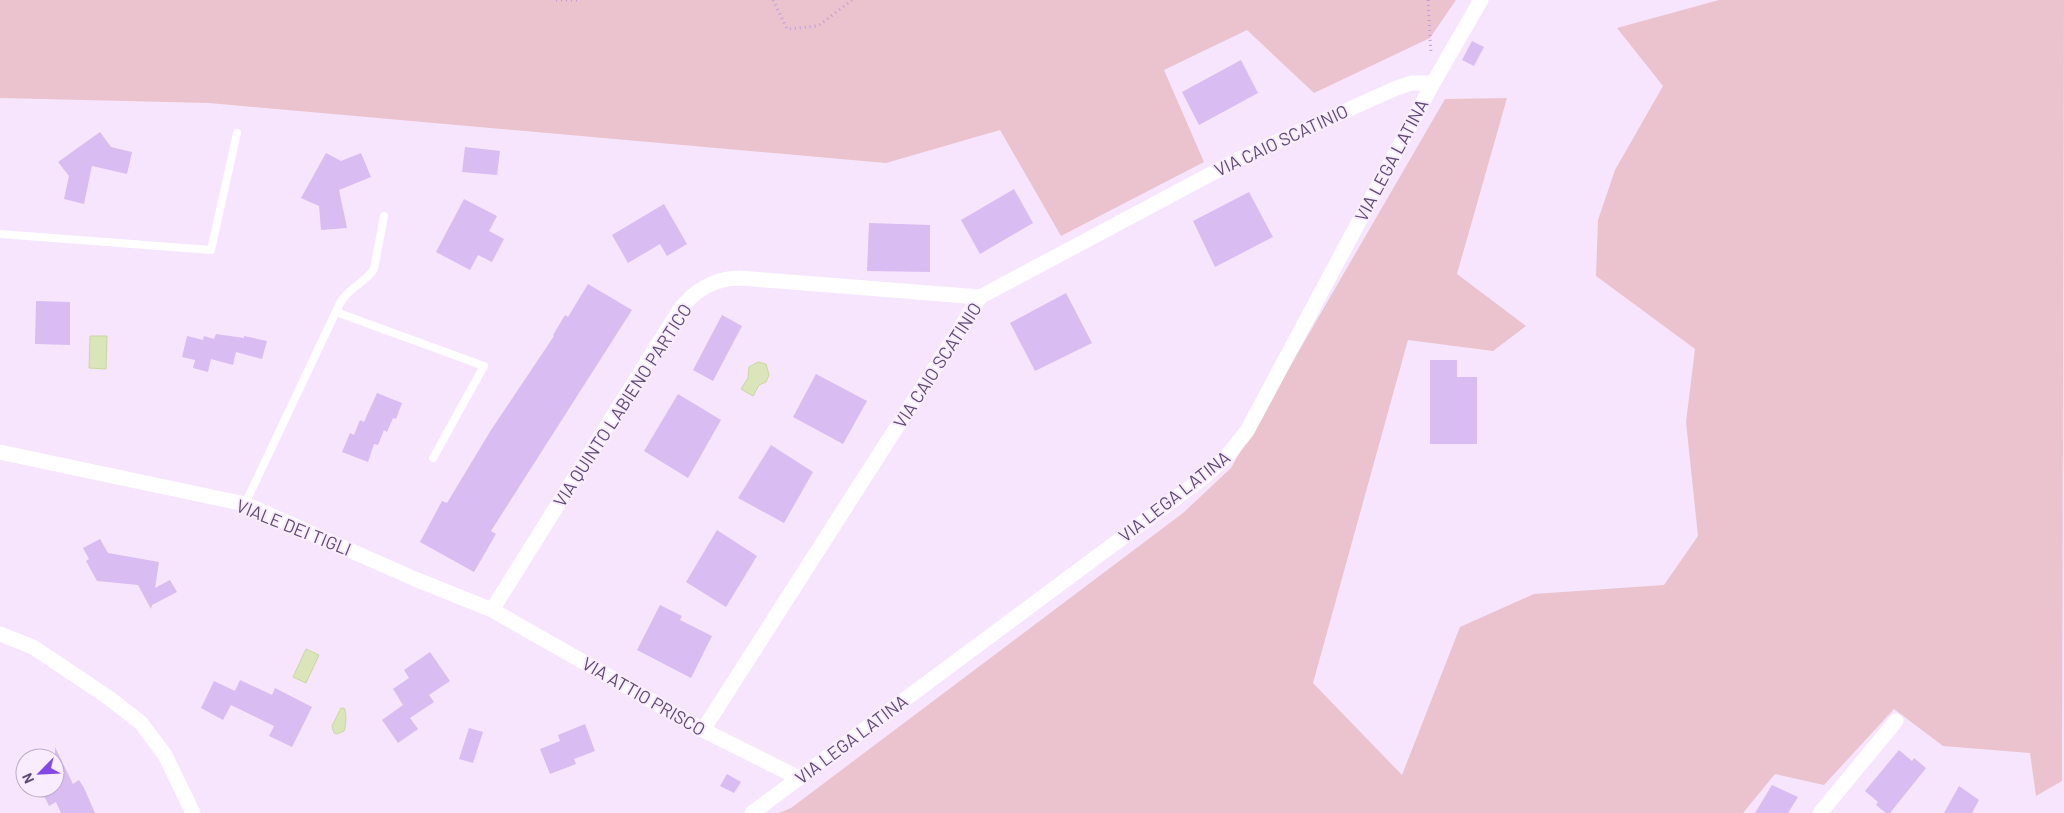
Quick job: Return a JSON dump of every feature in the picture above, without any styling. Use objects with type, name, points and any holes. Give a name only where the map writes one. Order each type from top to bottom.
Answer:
[{"type":"street","name":"VIA LEGA LATINA","points":[[752,813],[1204,477],[1227,456],[1247,431],[1433,83],[1481,0]]},
{"type":"street","name":"VIA CAIO SCATINIO","points":[[702,730],[980,297],[1200,178],[1266,146],[1394,89],[1411,83],[1433,83]]},
{"type":"street","name":"VIA QUINTO LABIENO PARTICO","points":[[492,610],[680,309],[701,290],[721,280],[740,278],[980,297]]},
{"type":"street","name":"VIALE DEI TIGLI","points":[[0,452],[245,504],[415,579],[492,610]]},
{"type":"street","name":"VIA ATTIO PRISCO","points":[[492,610],[702,730],[799,778]]},
{"type":"street","points":[[0,634],[33,647],[134,717],[166,755],[193,813]]},
{"type":"street","points":[[1820,813],[1896,721]]},
{"type":"lane","points":[[0,234],[212,250],[237,133]]},
{"type":"lane","points":[[245,504],[336,312],[349,290],[370,275],[374,269],[384,216]]},
{"type":"lane","points":[[336,312],[484,366],[433,458]]},
{"type":"path","points":[[556,0],[581,0]]},
{"type":"path","points":[[773,0],[787,29],[818,26],[852,0]]},
{"type":"path","points":[[1428,0],[1431,56]]},
{"type":"shaded area","points":[[0,0],[1456,0],[1430,38],[1314,93],[1247,30],[1164,70],[1204,162],[1061,236],[1000,130],[886,163],[209,103],[0,98]]},
{"type":"shaded area","points":[[1719,0],[2064,0],[2062,781],[2036,796],[2030,753],[1943,746],[1894,709],[1824,785],[1775,774],[1743,813],[779,813],[791,808],[1183,513],[1231,468],[1445,99],[1507,98],[1457,274],[1526,326],[1493,351],[1408,340],[1313,683],[1402,775],[1460,627],[1534,594],[1664,585],[1698,536],[1686,422],[1695,349],[1596,276],[1598,220],[1615,170],[1663,86],[1617,28]]},
{"type":"shaded area","points":[[90,336],[107,336],[106,369],[89,368]]},
{"type":"shaded area","points":[[758,362],[766,364],[769,375],[766,382],[759,385],[753,396],[741,389],[748,378],[749,367]]},
{"type":"shaded area","points":[[306,649],[319,655],[306,683],[293,677]]},
{"type":"shaded area","points":[[341,708],[345,710],[345,726],[344,731],[337,734],[334,733],[332,726]]},
{"type":"building","points":[[1472,41],[1484,47],[1474,66],[1462,60]]},
{"type":"building","points":[[1241,60],[1258,93],[1199,125],[1182,92]]},
{"type":"building","points":[[100,132],[111,147],[132,152],[127,174],[92,166],[84,204],[64,199],[69,176],[58,162]]},
{"type":"building","points":[[465,147],[500,151],[497,175],[462,172]]},
{"type":"building","points":[[326,153],[341,161],[361,153],[371,177],[339,190],[347,228],[321,230],[319,206],[301,198]]},
{"type":"building","points":[[1014,189],[1033,223],[980,254],[961,220]]},
{"type":"building","points":[[1249,192],[1273,237],[1215,267],[1193,221]]},
{"type":"building","points":[[464,199],[497,216],[489,231],[504,239],[492,262],[478,255],[470,270],[436,252]]},
{"type":"building","points":[[664,204],[687,244],[667,256],[660,244],[628,263],[612,235]]},
{"type":"building","points":[[869,223],[930,225],[930,272],[867,271]]},
{"type":"building","points":[[588,284],[632,310],[491,531],[496,534],[474,572],[420,542],[442,501],[447,503],[491,430],[554,336],[565,315],[568,317]]},
{"type":"building","points":[[1066,293],[1092,343],[1035,371],[1010,323]]},
{"type":"building","points":[[36,301],[70,302],[70,345],[35,344]]},
{"type":"building","points":[[722,315],[742,326],[713,381],[693,370]]},
{"type":"building","points":[[216,334],[244,338],[244,336],[267,341],[262,359],[236,352],[233,365],[211,359],[208,372],[193,368],[195,360],[182,357],[187,336],[203,340],[204,336],[214,339]]},
{"type":"building","points":[[1430,360],[1457,360],[1457,377],[1477,377],[1477,444],[1430,444]]},
{"type":"building","points":[[816,374],[867,401],[843,444],[793,417]]},
{"type":"building","points":[[377,393],[402,403],[396,419],[393,418],[387,432],[384,430],[378,445],[374,444],[368,462],[342,452],[350,433],[354,435],[360,420],[364,422]]},
{"type":"building","points":[[678,394],[721,420],[688,478],[644,451]]},
{"type":"building","points":[[771,445],[813,472],[784,523],[738,498]]},
{"type":"building","points":[[717,530],[757,556],[726,607],[686,582]]},
{"type":"building","points":[[100,539],[108,553],[159,562],[155,588],[170,580],[177,592],[152,605],[151,609],[138,585],[97,581],[86,561],[89,559],[83,548]]},
{"type":"building","points":[[660,605],[682,616],[680,620],[712,636],[691,678],[637,650]]},
{"type":"building","points":[[430,652],[450,681],[429,695],[434,702],[410,718],[418,729],[398,743],[382,720],[403,705],[393,689],[409,678],[404,670]]},
{"type":"building","points":[[240,680],[272,695],[275,688],[312,707],[292,747],[269,736],[274,726],[231,705],[223,720],[201,708],[214,681],[235,691]]},
{"type":"building","points":[[585,724],[595,751],[574,759],[576,764],[550,774],[540,749],[560,741],[558,735]]},
{"type":"building","points":[[469,728],[483,732],[473,763],[459,759]]},
{"type":"building","points":[[1899,750],[1912,761],[1914,758],[1926,768],[1890,813],[1886,813],[1876,805],[1878,802],[1865,791]]},
{"type":"building","points":[[65,768],[73,784],[79,780],[95,813],[61,813],[56,802],[49,806],[45,798],[65,798]]},
{"type":"building","points":[[727,774],[741,782],[734,793],[720,786]]},
{"type":"building","points":[[1772,785],[1798,797],[1788,813],[1755,813]]},
{"type":"building","points":[[1959,786],[1979,800],[1972,813],[1944,813]]}]
